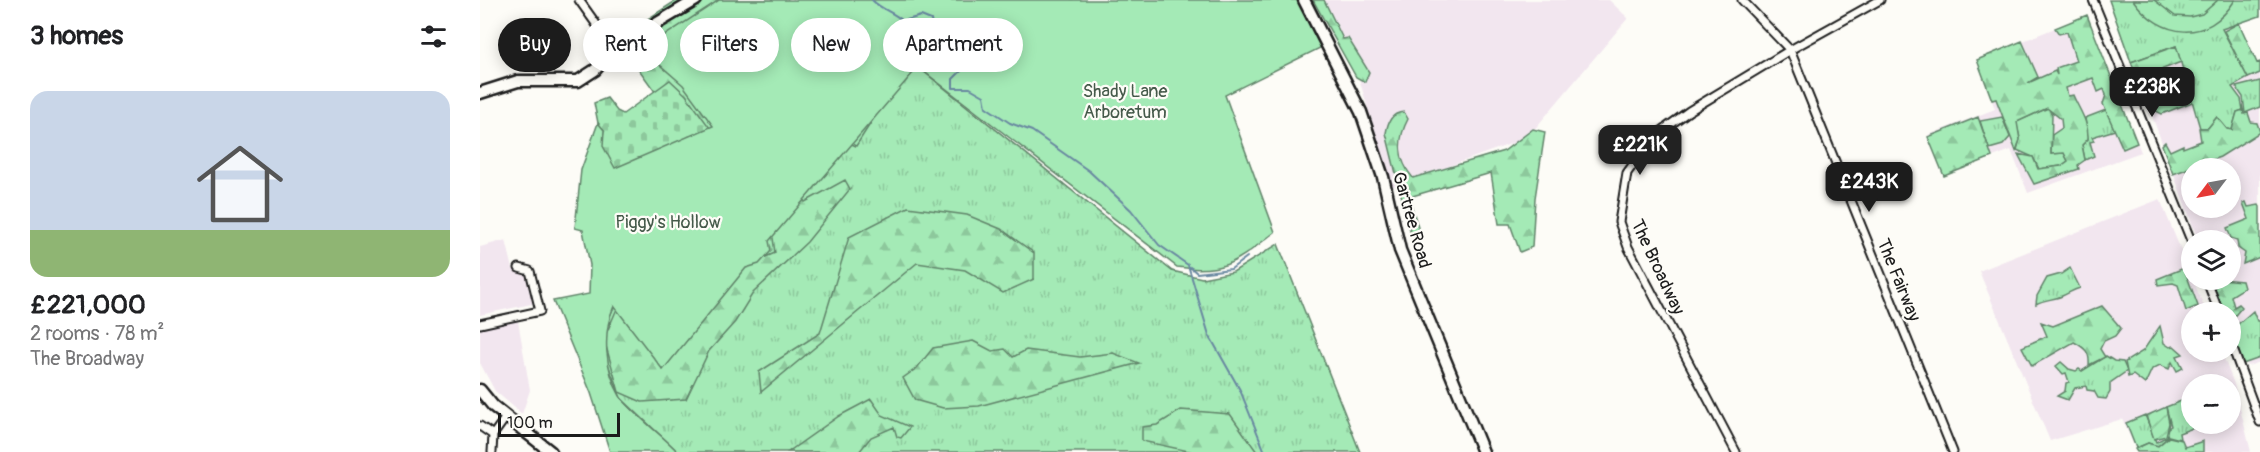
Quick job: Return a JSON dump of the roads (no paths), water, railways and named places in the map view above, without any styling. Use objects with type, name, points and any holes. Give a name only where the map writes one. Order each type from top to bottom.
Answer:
[{"type":"main road","points":[[666,18],[696,0]]},
{"type":"main road","name":"Gartree Road","points":[[1304,0],[1361,112],[1383,177],[1400,250],[1483,452]]},
{"type":"main road","points":[[480,93],[518,81],[578,81],[592,72]]},
{"type":"main road","points":[[480,390],[506,417],[552,452]]},
{"type":"street","points":[[579,0],[592,18]]},
{"type":"street","name":"The Fairway","points":[[1742,0],[1790,50],[1953,452]]},
{"type":"street","name":"The Broadway","points":[[1736,452],[1628,247],[1619,222],[1627,173],[1652,138],[1689,111],[1790,50],[1880,0]]},
{"type":"street","points":[[2093,0],[2187,230]]},
{"type":"street","points":[[480,324],[540,311],[533,269],[519,268]]},
{"type":"street","points":[[2238,362],[2260,422]]},
{"type":"street","points":[[492,452],[493,435],[506,417]]},
{"type":"street","points":[[480,426],[493,435]]},
{"type":"waterway","points":[[872,0],[903,21],[921,16],[931,20],[935,44],[950,49],[962,70],[953,79],[953,88],[970,88],[984,96],[986,107],[1010,123],[1032,131],[1089,171],[1131,210],[1159,245],[1188,265],[1209,335],[1240,390],[1265,452]]},
{"type":"waterway","points":[[1190,267],[1197,273],[1231,269],[1247,257]]},
{"type":"park label","name":"Shady Lane Arboretum","points":[[1125,101]]},
{"type":"park label","name":"Piggy's Hollow","points":[[668,222]]}]
